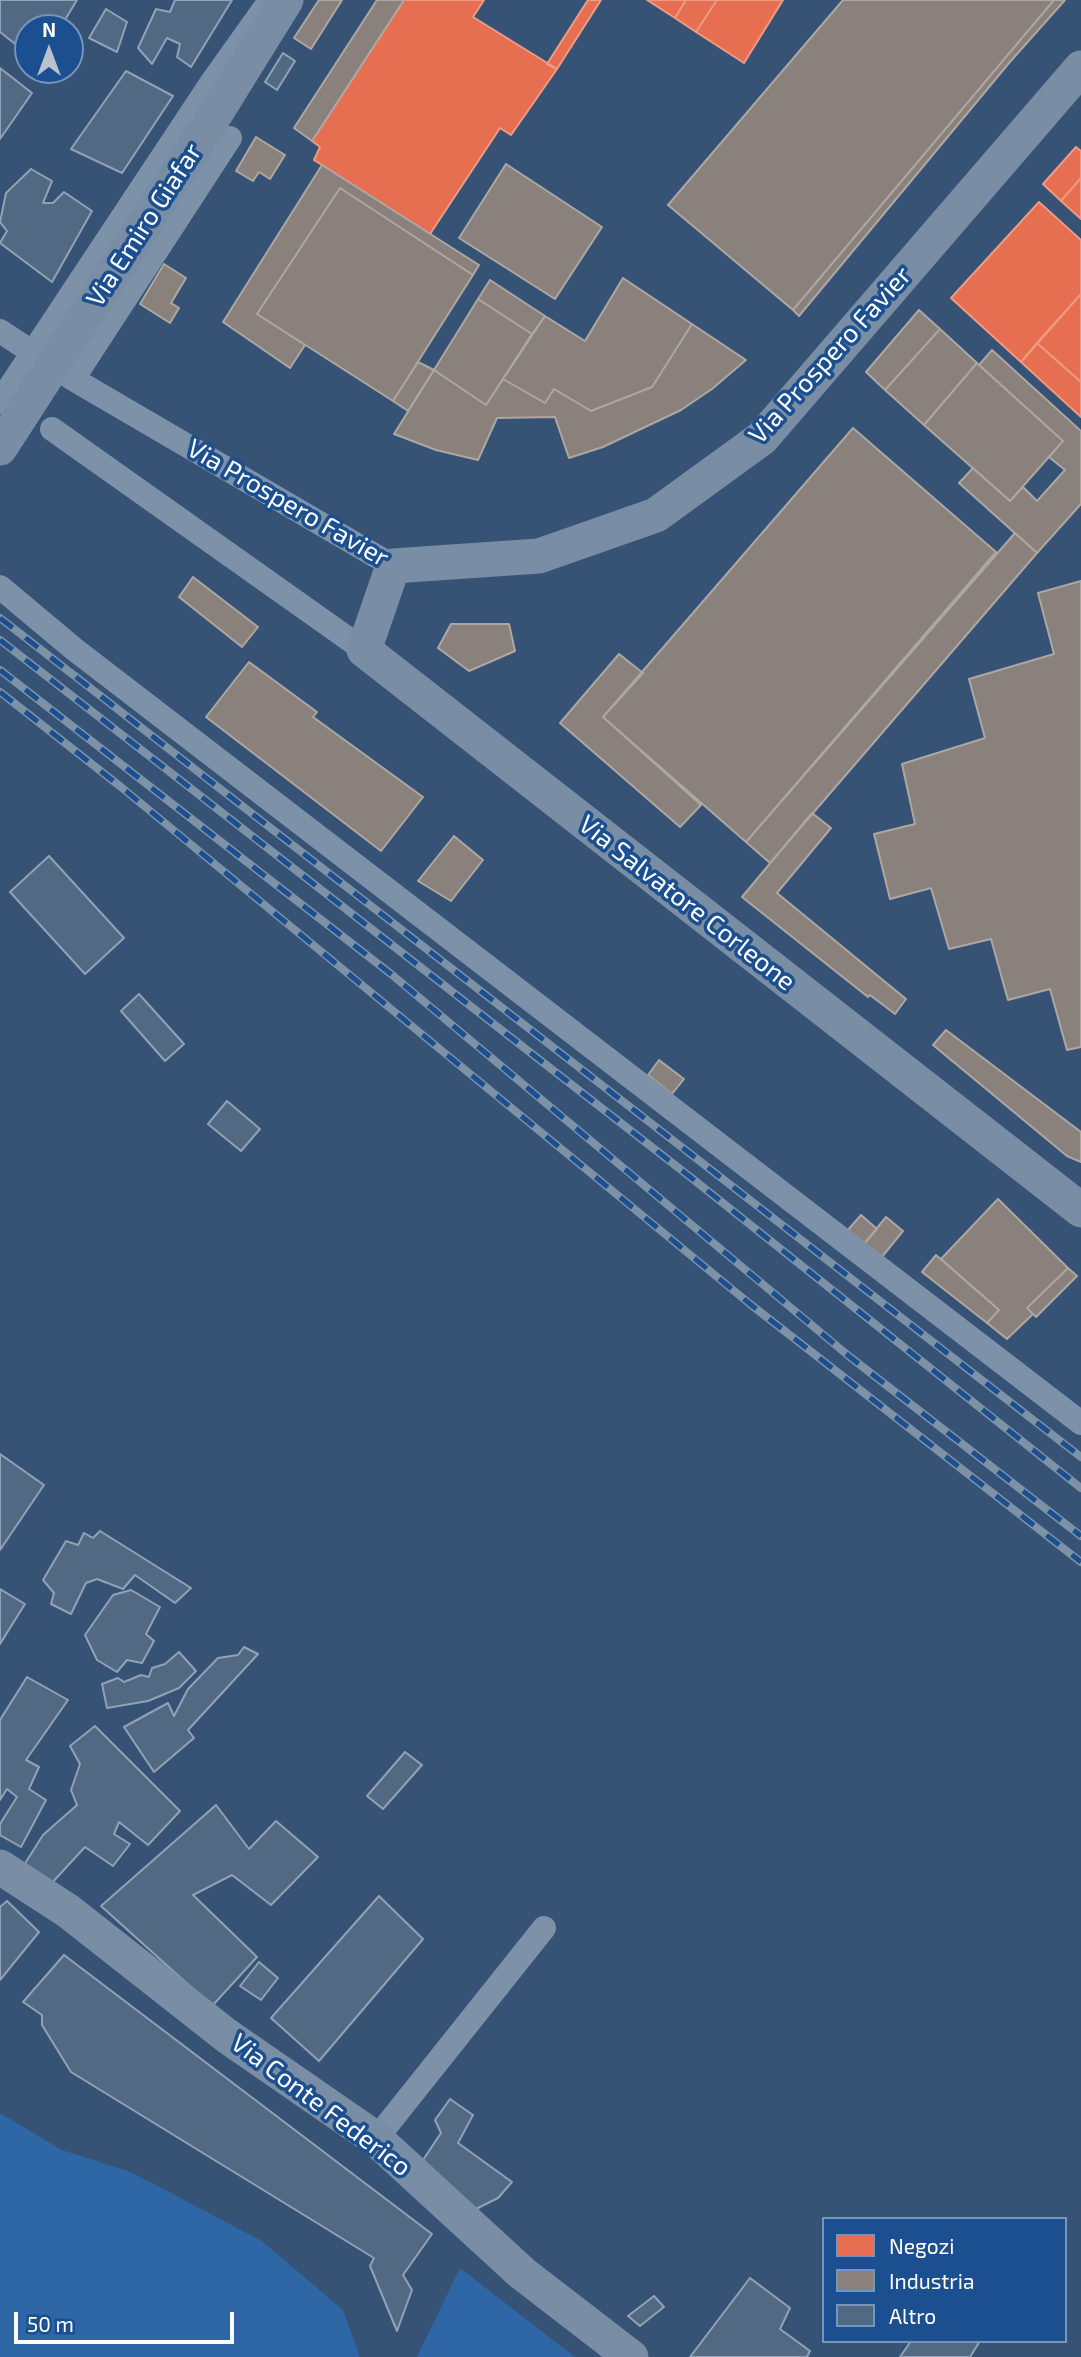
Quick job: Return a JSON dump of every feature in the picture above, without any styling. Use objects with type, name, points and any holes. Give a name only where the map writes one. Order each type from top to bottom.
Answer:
[{"type":"street","points":[[0,402],[227,60],[271,0]]},
{"type":"street","name":"Via Emiro Giafar","points":[[0,448],[221,129],[286,0]]},
{"type":"street","name":"Via Prospero Favier","points":[[0,331],[73,379],[393,566],[539,556],[656,515],[762,438],[1081,68]]},
{"type":"street","points":[[73,379],[221,129]]},
{"type":"street","points":[[52,429],[364,650],[393,566]]},
{"type":"street","points":[[0,587],[85,657],[1081,1423]]},
{"type":"street","name":"Via Salvatore Corleone","points":[[364,650],[1081,1210]]},
{"type":"street","name":"Via Conte Federico","points":[[0,1867],[68,1911],[227,2036],[376,2140],[523,2273],[631,2357]]},
{"type":"street","points":[[376,2140],[544,1928]]},
{"type":"shaded area","points":[[0,2113],[62,2150],[131,2172],[262,2241],[343,2310],[360,2357],[0,2357]]},
{"type":"shaded area","points":[[460,2268],[575,2357],[417,2357]]},
{"type":"building: Negozi","points":[[404,0],[484,0],[473,17],[557,69],[511,135],[500,128],[430,234],[314,160],[320,147],[312,141]]},
{"type":"building: Negozi","points":[[588,0],[601,0],[557,69],[547,64]]},
{"type":"building: Negozi","points":[[647,0],[686,0],[675,18]]},
{"type":"building: Negozi","points":[[686,0],[717,0],[696,32],[675,18]]},
{"type":"building: Negozi","points":[[717,0],[783,0],[744,63],[696,32]]},
{"type":"building: Negozi","points":[[1076,147],[1081,151],[1081,178],[1061,201],[1043,184]]},
{"type":"building: Negozi","points":[[1081,178],[1081,219],[1061,201]]},
{"type":"building: Negozi","points":[[1039,202],[1081,240],[1081,294],[1021,362],[951,298]]},
{"type":"building: Negozi","points":[[1081,294],[1081,382],[1037,343]]},
{"type":"building: Negozi","points":[[1037,343],[1081,382],[1081,417],[1021,362]]},
{"type":"building: Industria","points":[[319,0],[342,0],[311,49],[294,38]]},
{"type":"building: Industria","points":[[377,0],[404,0],[312,141],[294,128]]},
{"type":"building: Industria","points":[[843,0],[1054,0],[793,310],[668,205]]},
{"type":"building: Industria","points":[[1054,0],[1065,0],[1009,63],[799,316],[793,310]]},
{"type":"building: Industria","points":[[256,137],[285,155],[270,179],[259,172],[253,181],[236,171]]},
{"type":"building: Industria","points":[[506,164],[602,227],[555,299],[459,238]]},
{"type":"building: Industria","points":[[322,165],[479,265],[473,275],[340,188],[257,314],[305,345],[290,368],[223,322]]},
{"type":"building: Industria","points":[[340,188],[473,275],[393,401],[257,314]]},
{"type":"building: Industria","points":[[164,264],[186,278],[171,303],[179,308],[170,323],[140,304]]},
{"type":"building: Industria","points":[[623,278],[692,324],[652,387],[591,411],[554,389],[545,403],[503,379],[545,316],[585,341]]},
{"type":"building: Industria","points":[[490,280],[545,316],[532,334],[478,299]]},
{"type":"building: Industria","points":[[478,299],[532,334],[486,405],[434,370]]},
{"type":"building: Industria","points":[[919,310],[940,329],[885,390],[866,372]]},
{"type":"building: Industria","points":[[692,324],[746,360],[712,389],[681,410],[603,447],[569,458],[555,417],[497,418],[478,460],[436,450],[394,434],[434,370],[486,405],[503,379],[545,403],[554,389],[591,411],[652,387]]},
{"type":"building: Industria","points":[[940,329],[977,363],[924,425],[885,390]]},
{"type":"building: Industria","points":[[992,350],[1081,431],[1081,504],[1037,553],[959,483],[973,468],[1010,501],[1023,487],[1037,501],[1065,470],[1049,457],[1063,441],[979,365]]},
{"type":"building: Industria","points":[[418,362],[434,370],[408,411],[393,401]]},
{"type":"building: Industria","points":[[977,363],[1063,441],[1010,501],[924,425]]},
{"type":"building: Industria","points":[[853,428],[996,552],[746,842],[603,717]]},
{"type":"building: Industria","points":[[1015,533],[1037,553],[770,863],[746,842]]},
{"type":"building: Industria","points":[[193,577],[258,627],[242,647],[179,597]]},
{"type":"building: Industria","points":[[1081,581],[1081,1047],[1067,1050],[1050,989],[1008,1000],[991,939],[949,949],[931,888],[890,899],[874,834],[915,824],[902,764],[985,738],[969,679],[1054,654],[1038,593]]},
{"type":"building: Industria","points":[[451,624],[509,624],[515,651],[469,671],[438,648]]},
{"type":"building: Industria","points":[[619,654],[643,673],[603,717],[701,805],[680,827],[560,723]]},
{"type":"building: Industria","points":[[249,662],[317,712],[313,717],[423,797],[381,851],[206,717]]},
{"type":"building: Industria","points":[[812,813],[831,828],[777,893],[906,999],[895,1014],[870,995],[868,997],[742,897]]},
{"type":"building: Industria","points":[[454,836],[483,860],[451,901],[418,881]]},
{"type":"building: Industria","points":[[946,1030],[1081,1132],[1081,1162],[1067,1156],[933,1045]]},
{"type":"building: Industria","points":[[659,1060],[684,1079],[672,1094],[648,1075]]},
{"type":"building: Industria","points":[[998,1199],[1068,1268],[1027,1308],[1033,1314],[1007,1339],[987,1323],[999,1310],[941,1259]]},
{"type":"building: Industria","points":[[861,1215],[877,1229],[864,1244],[847,1231]]},
{"type":"building: Industria","points":[[886,1217],[903,1231],[881,1258],[864,1244]]},
{"type":"building: Industria","points":[[936,1255],[999,1310],[987,1323],[922,1272]]},
{"type":"building: Industria","points":[[1068,1268],[1077,1276],[1036,1317],[1027,1308]]},
{"type":"building: Altro","points":[[0,0],[77,0],[68,14],[14,14],[14,43],[0,32]]},
{"type":"building: Altro","points":[[175,0],[232,0],[191,67],[177,57],[180,44],[167,38],[152,64],[138,48],[156,9],[170,12]]},
{"type":"building: Altro","points":[[106,9],[127,22],[117,52],[89,38]]},
{"type":"building: Altro","points":[[283,53],[295,61],[277,90],[265,82]]},
{"type":"building: Altro","points":[[0,68],[14,79],[14,84],[20,84],[32,93],[0,139]]},
{"type":"building: Altro","points":[[126,71],[173,96],[122,173],[71,149]]},
{"type":"building: Altro","points":[[31,169],[52,181],[43,203],[53,203],[64,192],[92,211],[52,282],[0,243],[7,231],[0,222],[6,193]]},
{"type":"building: Altro","points":[[49,856],[124,938],[85,974],[10,892]]},
{"type":"building: Altro","points":[[139,994],[184,1044],[165,1061],[121,1011]]},
{"type":"building: Altro","points":[[227,1101],[260,1129],[241,1151],[208,1124]]},
{"type":"building: Altro","points":[[0,1454],[44,1485],[0,1550]]},
{"type":"building: Altro","points":[[100,1531],[191,1588],[175,1603],[135,1575],[123,1589],[97,1579],[86,1583],[71,1614],[51,1604],[54,1593],[43,1580],[66,1541],[78,1545],[84,1533],[93,1538]]},
{"type":"building: Altro","points":[[0,1589],[25,1604],[0,1644]]},
{"type":"building: Altro","points":[[131,1590],[160,1607],[146,1634],[154,1641],[142,1663],[127,1660],[117,1672],[97,1660],[85,1635],[113,1595]]},
{"type":"building: Altro","points":[[244,1647],[258,1654],[188,1730],[194,1738],[154,1772],[124,1727],[168,1703],[174,1716],[188,1689],[218,1658],[238,1655]]},
{"type":"building: Altro","points":[[179,1652],[196,1671],[179,1688],[148,1701],[107,1708],[102,1684],[118,1678],[124,1682],[141,1675],[149,1677],[152,1668],[165,1664]]},
{"type":"building: Altro","points":[[27,1677],[68,1700],[26,1760],[39,1767],[29,1789],[46,1800],[21,1847],[0,1835],[0,1824],[17,1797],[7,1789],[0,1800],[0,1720]]},
{"type":"building: Altro","points":[[95,1726],[180,1811],[148,1845],[119,1822],[114,1834],[130,1844],[113,1866],[85,1847],[49,1886],[24,1865],[43,1835],[77,1805],[71,1790],[80,1764],[70,1746]]},
{"type":"building: Altro","points":[[405,1752],[422,1765],[383,1809],[367,1796]]},
{"type":"building: Altro","points":[[216,1805],[249,1849],[276,1821],[318,1857],[271,1905],[232,1875],[193,1895],[257,1957],[212,2006],[101,1906]]},
{"type":"building: Altro","points":[[379,1896],[423,1939],[319,2061],[271,2018]]},
{"type":"building: Altro","points":[[7,1901],[39,1932],[0,1980],[0,1907]]},
{"type":"building: Altro","points":[[64,1955],[432,2234],[403,2275],[412,2290],[397,2331],[370,2266],[374,2258],[71,2072],[42,2025],[42,2015],[23,2002]]},
{"type":"building: Altro","points":[[259,1962],[278,1978],[261,2000],[240,1986]]},
{"type":"building: Altro","points":[[450,2099],[473,2115],[458,2143],[512,2182],[498,2198],[472,2211],[421,2163],[441,2133],[435,2120]]},
{"type":"building: Altro","points":[[750,2278],[790,2308],[780,2329],[810,2351],[807,2357],[690,2357]]},
{"type":"building: Altro","points":[[654,2296],[664,2307],[640,2326],[628,2316]]},
{"type":"building: Altro","points":[[910,2343],[979,2343],[970,2357],[900,2357]]},
{"type":"railway","points":[[0,618],[1081,1457]]},
{"type":"railway","points":[[0,640],[689,1176],[1081,1488]]},
{"type":"railway","points":[[0,670],[391,974],[850,1357],[1081,1536]]},
{"type":"railway","points":[[0,692],[121,787],[750,1304],[1081,1562]]}]
